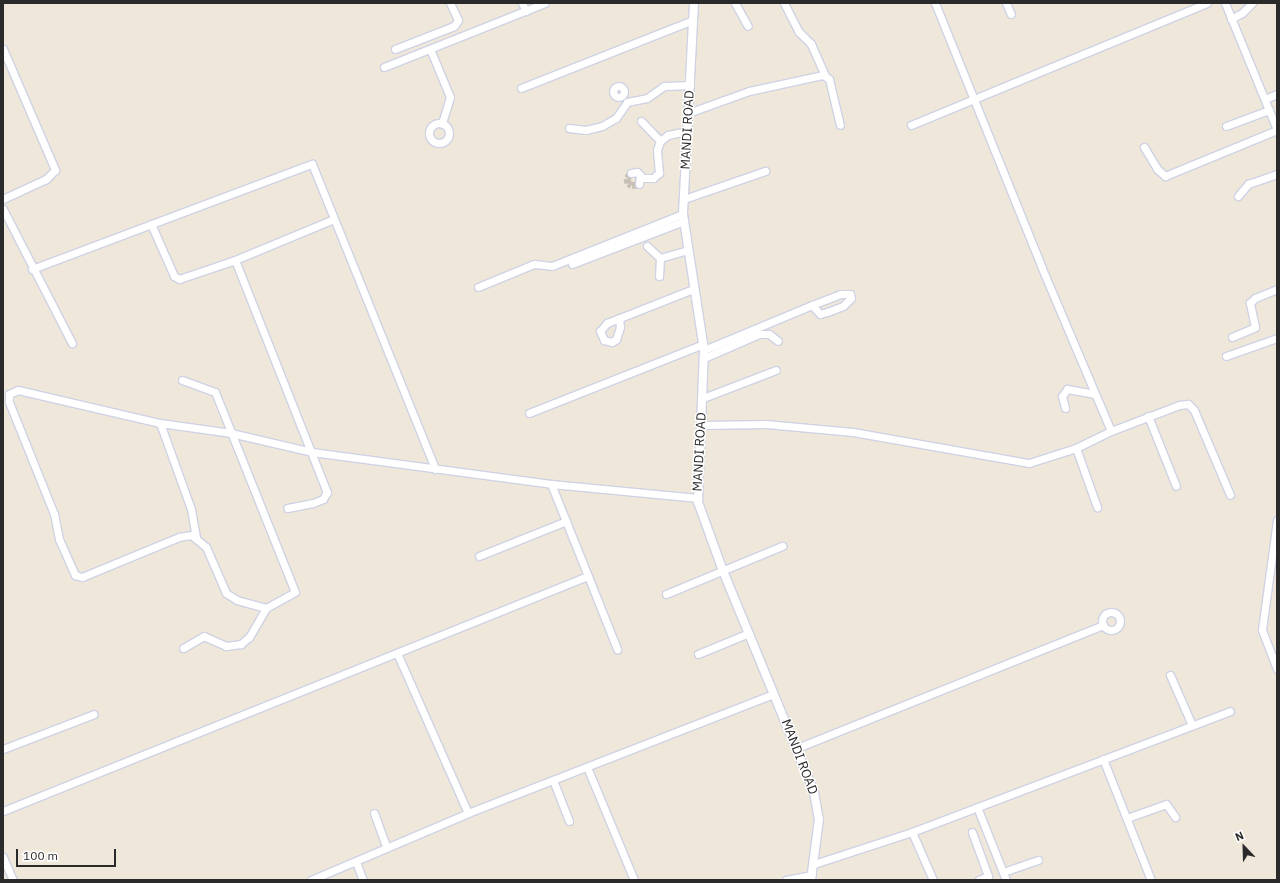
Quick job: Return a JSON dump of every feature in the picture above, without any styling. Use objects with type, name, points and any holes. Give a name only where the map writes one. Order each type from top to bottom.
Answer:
[{"type":"street","points":[[395,49],[458,23],[450,3]]},
{"type":"street","points":[[522,3],[526,11]]},
{"type":"street","points":[[384,67],[545,3]]},
{"type":"street","name":"MANDI ROAD","points":[[694,3],[683,218],[704,351],[698,498],[723,571],[813,788],[818,808],[812,877]]},
{"type":"street","points":[[735,3],[748,26]]},
{"type":"street","points":[[784,3],[799,32],[813,47],[825,76],[831,86],[840,125]]},
{"type":"street","points":[[935,3],[1094,394],[1111,431]]},
{"type":"street","points":[[1006,3],[1011,14]]},
{"type":"street","points":[[911,125],[973,98],[1207,3]]},
{"type":"street","points":[[1144,147],[1157,169],[1166,176],[1277,130],[1224,3]]},
{"type":"street","points":[[1231,19],[1242,13],[1252,3]]},
{"type":"street","points":[[521,88],[693,20]]},
{"type":"street","points":[[412,43],[416,54]]},
{"type":"street","points":[[3,49],[55,170],[46,179],[3,199]]},
{"type":"street","points":[[430,49],[450,97],[442,124]]},
{"type":"street","points":[[688,113],[758,89],[825,76]]},
{"type":"street","points":[[569,128],[586,130],[602,126],[616,118],[625,99],[647,98],[664,86],[690,85]]},
{"type":"street","points":[[1265,99],[1277,94]]},
{"type":"street","points":[[1226,126],[1269,110]]},
{"type":"street","points":[[641,121],[660,141]]},
{"type":"street","points":[[631,173],[637,172],[640,181],[653,178],[659,173],[657,150],[660,141],[668,134],[688,132]]},
{"type":"street","points":[[32,269],[311,163],[435,469]]},
{"type":"street","points":[[684,199],[765,171]]},
{"type":"street","points":[[1238,196],[1248,184],[1277,174]]},
{"type":"street","points":[[3,209],[32,269],[72,343]]},
{"type":"street","points":[[572,264],[683,218]]},
{"type":"street","points":[[478,288],[534,264],[552,266],[683,218]]},
{"type":"street","points":[[151,224],[177,279],[235,260],[334,220]]},
{"type":"street","points":[[647,246],[660,258]]},
{"type":"street","points":[[660,258],[688,250]]},
{"type":"street","points":[[659,276],[660,258]]},
{"type":"street","points":[[235,260],[312,452],[326,495],[313,503],[287,508]]},
{"type":"street","points":[[619,318],[693,289]]},
{"type":"street","points":[[1232,338],[1255,327],[1250,303],[1255,298],[1277,289]]},
{"type":"street","points":[[704,351],[812,306],[845,293],[850,294],[851,298],[842,306],[820,314],[812,306]]},
{"type":"street","points":[[529,413],[704,351],[758,334],[769,334],[778,342]]},
{"type":"street","points":[[1226,356],[1277,338]]},
{"type":"street","points":[[703,398],[776,370]]},
{"type":"street","points":[[182,380],[215,392],[295,590],[293,595],[266,608],[249,636],[241,644],[226,646],[204,636],[183,648]]},
{"type":"street","points":[[1065,408],[1062,396],[1068,389],[1094,394]]},
{"type":"street","points":[[266,608],[241,601],[226,593],[206,547],[196,538],[186,535],[82,577],[75,575],[58,539],[54,514],[8,395],[18,390],[160,422],[232,433],[312,452],[551,484],[698,498]]},
{"type":"street","points":[[702,425],[766,424],[852,432],[1023,463],[1036,462],[1076,448],[1111,431],[1179,404],[1190,405],[1230,495]]},
{"type":"street","points":[[1148,416],[1176,486]]},
{"type":"street","points":[[160,422],[191,509],[196,538]]},
{"type":"street","points":[[1076,448],[1097,507]]},
{"type":"street","points":[[551,484],[617,649]]},
{"type":"street","points":[[1277,520],[1262,630],[1275,659],[1277,668]]},
{"type":"street","points":[[479,556],[566,522]]},
{"type":"street","points":[[666,594],[782,546]]},
{"type":"street","points":[[3,811],[588,576]]},
{"type":"street","points":[[797,748],[1103,625]]},
{"type":"street","points":[[698,654],[749,634]]},
{"type":"street","points":[[397,653],[468,813]]},
{"type":"street","points":[[1170,675],[1192,725]]},
{"type":"street","points":[[311,880],[468,813],[774,694]]},
{"type":"street","points":[[814,864],[912,832],[1103,758],[1230,711]]},
{"type":"street","points":[[3,749],[94,714]]},
{"type":"street","points":[[1103,758],[1151,880]]},
{"type":"street","points":[[587,767],[634,880]]},
{"type":"street","points":[[553,780],[570,821]]},
{"type":"street","points":[[1126,818],[1166,804],[1175,817]]},
{"type":"street","points":[[977,807],[1006,880]]},
{"type":"street","points":[[374,813],[387,848]]},
{"type":"street","points":[[912,832],[933,880]]},
{"type":"street","points":[[972,832],[988,876],[979,880]]},
{"type":"street","points":[[3,857],[13,880]]},
{"type":"street","points":[[1003,872],[1038,860]]},
{"type":"street","points":[[356,862],[362,880]]},
{"type":"street","points":[[786,880],[812,877]]},
{"type":"tunnel","points":[[631,173],[627,178],[628,183],[632,185],[639,184]]}]
